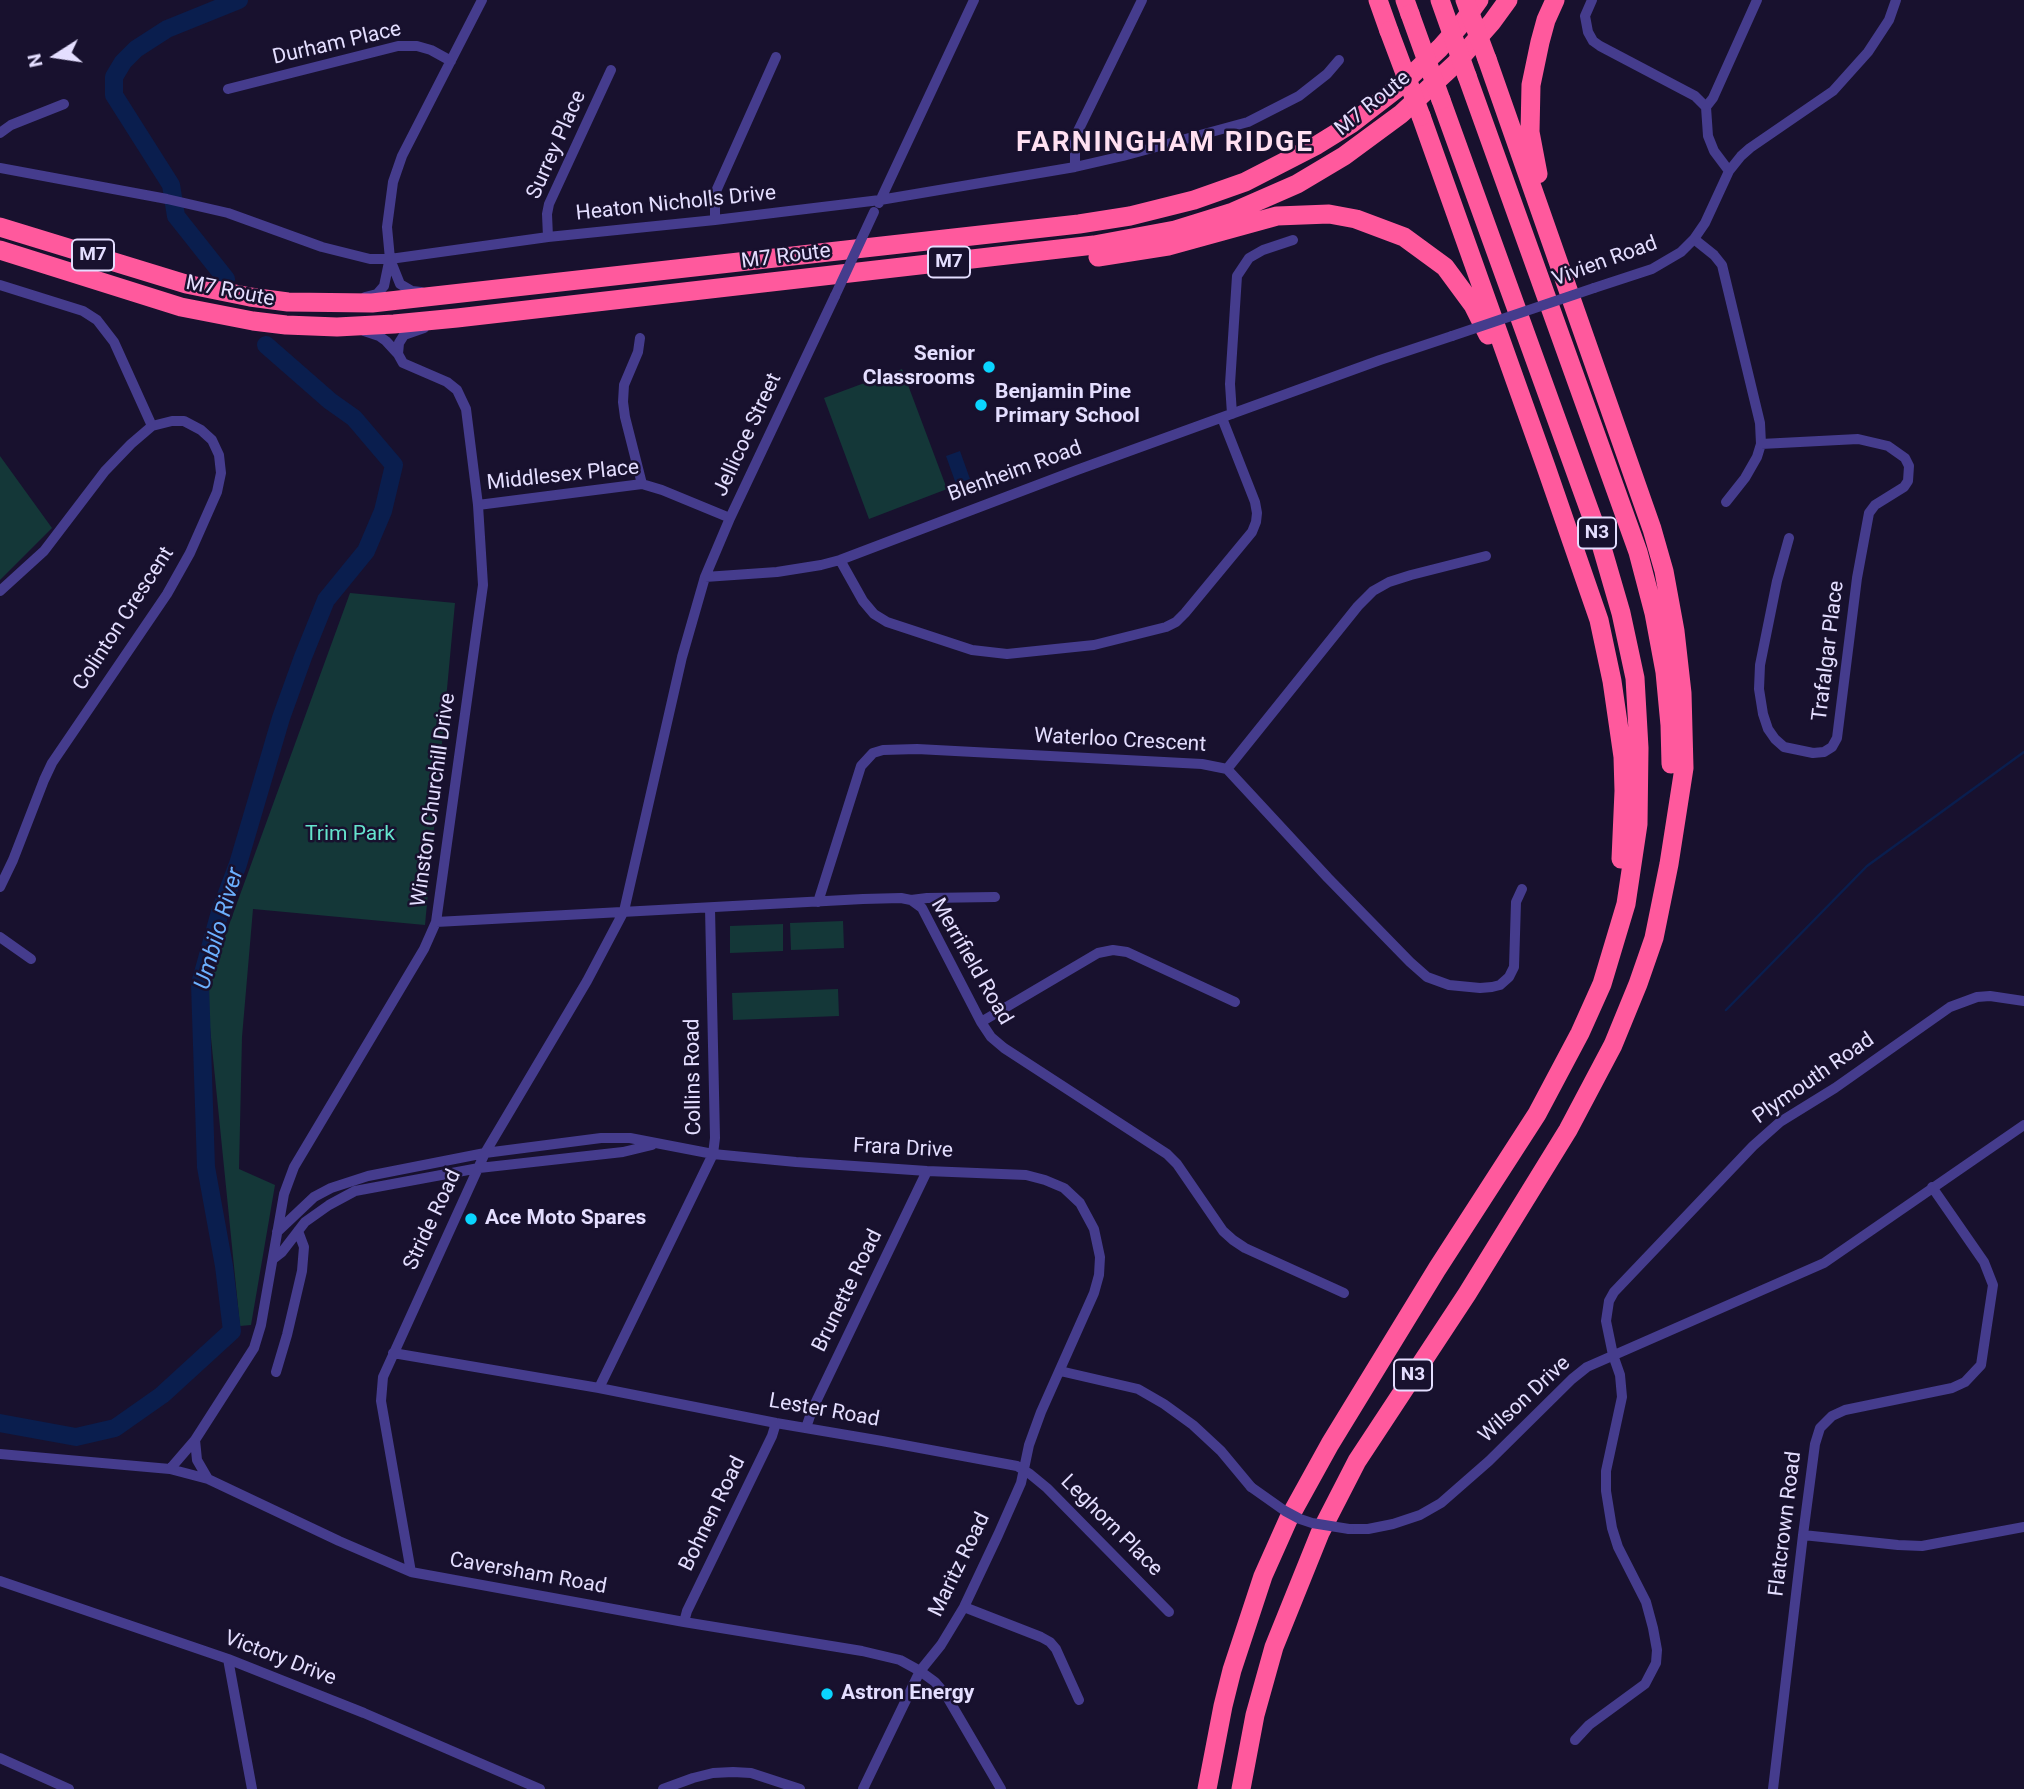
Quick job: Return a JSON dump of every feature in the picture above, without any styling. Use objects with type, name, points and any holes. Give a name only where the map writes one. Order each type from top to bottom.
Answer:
[{"type":"highway","points":[[1378,0],[1599,620],[1612,681],[1623,757],[1623,831],[1618,895],[1602,984]]},
{"type":"highway","name":"N3","points":[[1241,1789],[1255,1715],[1274,1647],[1321,1533],[1357,1461],[1467,1294],[1561,1142],[1613,1045],[1654,938],[1669,864],[1670,725],[1665,672],[1651,601],[1638,552],[1615,486],[1440,0]]},
{"type":"highway","points":[[1465,0],[1649,520],[1670,601],[1682,693],[1684,758],[1671,842]]},
{"type":"highway","name":"M7 Route","points":[[0,227],[186,284],[288,302],[372,303],[1079,224],[1141,214],[1194,200],[1245,183],[1317,145],[1351,124],[1399,87],[1440,48],[1479,0]]},
{"type":"highway","name":"M7 Route","points":[[0,250],[181,307],[253,321],[311,327],[348,327],[457,318],[1032,253],[1148,236],[1222,215],[1264,199],[1297,184],[1344,156],[1401,114],[1455,64],[1492,22],[1507,0]]},
{"type":"highway","points":[[1555,0],[1546,20],[1535,62],[1531,85],[1530,132],[1565,280]]},
{"type":"highway","name":"N3","points":[[1207,1789],[1232,1670],[1264,1576],[1288,1520],[1330,1444],[1537,1114],[1580,1033],[1602,984],[1626,904],[1638,824],[1639,748],[1634,678],[1621,613],[1598,534],[1407,7]]},
{"type":"highway","points":[[867,271],[954,270],[1135,253],[1251,222],[1297,214],[1329,214],[1356,219],[1404,237],[1445,267],[1462,288],[1495,350],[1546,467]]},
{"type":"street","points":[[455,294],[412,291],[405,288],[396,278],[390,259],[387,227],[393,182],[402,156],[482,0]]},
{"type":"street","name":"Jellicoe Street","points":[[624,911],[679,670],[705,578],[730,518],[974,0]]},
{"type":"street","points":[[1075,167],[1075,139],[1078,131],[1142,0]]},
{"type":"street","points":[[1592,0],[1585,16],[1588,32],[1594,41],[1695,96],[1706,107],[1708,136],[1714,151],[1729,171],[1750,148],[1833,91],[1868,52],[1889,20],[1896,0]]},
{"type":"street","points":[[1706,107],[1713,98],[1757,0]]},
{"type":"street","name":"Durham Place","points":[[229,89],[398,46],[424,48],[451,61]]},
{"type":"street","points":[[715,220],[717,189],[776,57]]},
{"type":"street","name":"Heaton Nicholls Drive","points":[[0,168],[228,213],[322,247],[370,259],[390,259],[548,237],[880,200],[1075,167],[1248,122],[1298,96],[1327,75],[1339,60]]},
{"type":"street","name":"Surrey Place","points":[[548,237],[549,204],[611,70]]},
{"type":"street","points":[[0,133],[11,125],[64,104]]},
{"type":"street","name":"Vivien Road","points":[[1452,336],[1668,261],[1694,239],[1705,223],[1729,171]]},
{"type":"street","points":[[1694,239],[1723,265],[1759,415],[1761,444],[1757,457],[1726,502]]},
{"type":"street","points":[[839,560],[863,601],[874,614],[887,622],[972,650],[1007,654],[1094,645],[1166,627],[1176,622],[1252,532],[1256,522],[1255,502],[1227,416],[1237,276],[1249,258],[1263,250],[1293,240]]},
{"type":"street","points":[[345,303],[377,294],[387,279],[390,259]]},
{"type":"street","points":[[0,285],[83,311],[97,320],[114,342],[152,426],[106,471],[44,551],[0,591]]},
{"type":"street","points":[[398,354],[399,343],[404,335],[457,318]]},
{"type":"street","name":"Winston Churchill Drive","points":[[170,1469],[195,1440],[254,1348],[261,1325],[284,1194],[294,1167],[424,949],[436,922],[483,585],[478,505],[466,409],[457,390],[447,382],[404,363],[379,336],[348,327]]},
{"type":"street","name":"Blenheim Road","points":[[705,578],[778,572],[839,560],[1077,470],[1452,336]]},
{"type":"street","points":[[640,338],[638,352],[624,385],[623,402],[642,484]]},
{"type":"street","name":"Colinton Crescent","points":[[0,887],[52,763],[167,594],[190,553],[217,492],[220,464],[212,440],[184,421],[152,426]]},
{"type":"street","name":"Trafalgar Place","points":[[1761,444],[1858,439],[1888,446],[1905,458],[1909,466],[1908,481],[1904,487],[1875,505],[1869,513],[1857,579],[1837,738],[1832,747],[1824,752],[1813,753],[1784,747],[1774,739],[1763,714],[1759,689],[1760,665],[1777,581],[1789,538]]},
{"type":"street","name":"Middlesex Place","points":[[478,505],[642,484],[730,518]]},
{"type":"street","points":[[1227,769],[1373,591],[1411,575],[1486,556]]},
{"type":"street","name":"Waterloo Crescent","points":[[818,902],[861,766],[873,753],[917,749],[1202,764],[1227,769],[1410,962],[1427,977],[1449,985],[1480,988],[1500,985],[1508,977],[1514,967],[1516,902],[1522,889]]},
{"type":"street","points":[[911,900],[995,897]]},
{"type":"street","name":"Merrifield Road","points":[[436,922],[863,899],[911,900],[922,908],[991,1037],[1167,1154],[1177,1164],[1223,1231],[1233,1240],[1344,1293]]},
{"type":"street","name":"Collins Road","points":[[599,1388],[713,1154],[715,1138],[710,908]]},
{"type":"street","name":"Stride Road","points":[[411,1572],[381,1401],[383,1377],[485,1153],[587,981],[624,911]]},
{"type":"street","points":[[0,937],[31,959]]},
{"type":"street","points":[[981,1022],[1098,953],[1113,950],[1127,952],[1235,1002]]},
{"type":"street","name":"Plymouth Road","points":[[1575,1740],[1589,1726],[1645,1684],[1656,1663],[1657,1650],[1646,1602],[1618,1547],[1606,1491],[1606,1472],[1622,1397],[1620,1375],[1606,1321],[1609,1301],[1614,1292],[1753,1146],[1788,1117],[1835,1088],[1950,1007],[1976,997],[1990,996],[2024,1001]]},
{"type":"street","name":"Wilson Drive","points":[[1060,1371],[1113,1381],[1138,1389],[1164,1404],[1193,1425],[1221,1451],[1251,1488],[1300,1519],[1349,1529],[1368,1529],[1393,1524],[1420,1515],[1441,1503],[1587,1367],[1824,1263],[2024,1125]]},
{"type":"street","name":"Frara Drive","points":[[277,1232],[306,1204],[331,1188],[368,1176],[485,1153],[601,1138],[630,1138],[713,1154],[927,1171],[1026,1175],[1065,1188],[1080,1203],[1094,1229],[1100,1258],[1094,1293],[1060,1371]]},
{"type":"street","name":"Frara Drive","points":[[273,1259],[282,1252],[305,1222],[355,1191],[479,1168],[623,1152],[659,1144]]},
{"type":"street","name":"Brunette Road","points":[[806,1428],[812,1410],[927,1171]]},
{"type":"street","name":"Flatcrown Road","points":[[1773,1789],[1803,1535],[1815,1444],[1820,1428],[1832,1416],[1845,1410],[1952,1388],[1965,1382],[1981,1365],[1993,1285],[1984,1262],[1932,1187]]},
{"type":"street","points":[[284,1194],[295,1203],[306,1204]]},
{"type":"street","points":[[276,1372],[302,1271],[304,1247],[298,1231]]},
{"type":"street","name":"Lester Road","points":[[393,1353],[599,1388],[1024,1470]]},
{"type":"street","points":[[1024,1470],[1029,1445],[1060,1371]]},
{"type":"street","name":"Bohnen Road","points":[[684,1622],[776,1423]]},
{"type":"street","points":[[195,1440],[197,1460],[208,1479]]},
{"type":"street","name":"Caversham Road","points":[[0,1454],[170,1469],[208,1479],[411,1572],[684,1622],[862,1651],[900,1660],[935,1682],[946,1695],[1001,1789]]},
{"type":"street","name":"Maritz Road","points":[[863,1789],[920,1671],[941,1645],[964,1607],[1021,1483],[1024,1470]]},
{"type":"street","name":"Leghorn Place","points":[[1024,1470],[1047,1488],[1169,1612]]},
{"type":"street","points":[[1803,1535],[1922,1546],[2024,1527]]},
{"type":"street","name":"Victory Drive","points":[[0,1581],[228,1659],[364,1713],[537,1789]]},
{"type":"street","points":[[964,1607],[1050,1642],[1056,1649],[1079,1700]]},
{"type":"street","points":[[228,1659],[252,1789]]},
{"type":"street","points":[[0,1758],[69,1789]]},
{"type":"street","points":[[663,1789],[693,1777],[733,1772],[751,1773],[800,1789]]},
{"type":"green space","points":[[902,369],[947,489],[869,519],[824,398]]},
{"type":"green space","points":[[0,456],[52,528],[0,580]]},
{"type":"green space","name":"Trim Park","points":[[350,593],[455,603],[425,925],[253,909],[242,1037],[239,1169],[275,1185],[251,1325],[240,1326],[206,988]]},
{"type":"green space","points":[[843,921],[844,948],[791,950],[790,923]]},
{"type":"green space","points":[[783,924],[783,951],[730,953],[730,926]]},
{"type":"green space","points":[[838,989],[839,1016],[733,1020],[732,993]]},
{"type":"water","points":[[960,451],[970,479],[956,484],[946,456]]},
{"type":"waterway","name":"Umbilo River","points":[[226,279],[176,216],[171,185],[114,95],[114,77],[123,62],[136,49],[167,29],[239,0]]},
{"type":"waterway","name":"Umbilo River","points":[[0,1423],[76,1437],[115,1428],[162,1395],[232,1331],[224,1266],[206,1167],[200,984],[281,718],[303,657],[326,600],[366,551],[383,511],[394,465],[354,418],[330,401],[266,345]]},
{"type":"waterway","points":[[1726,1010],[1867,866],[2024,752]]},
{"type":"place","name":"Senior Classrooms","points":[[989,367]]},
{"type":"place","name":"Benjamin Pine Primary School","points":[[981,405]]},
{"type":"place","name":"Ace Moto Spares","points":[[471,1219]]},
{"type":"place","name":"Astron Energy","points":[[827,1694]]},
{"type":"district","name":"FARNINGHAM RIDGE","points":[[1165,144]]}]
